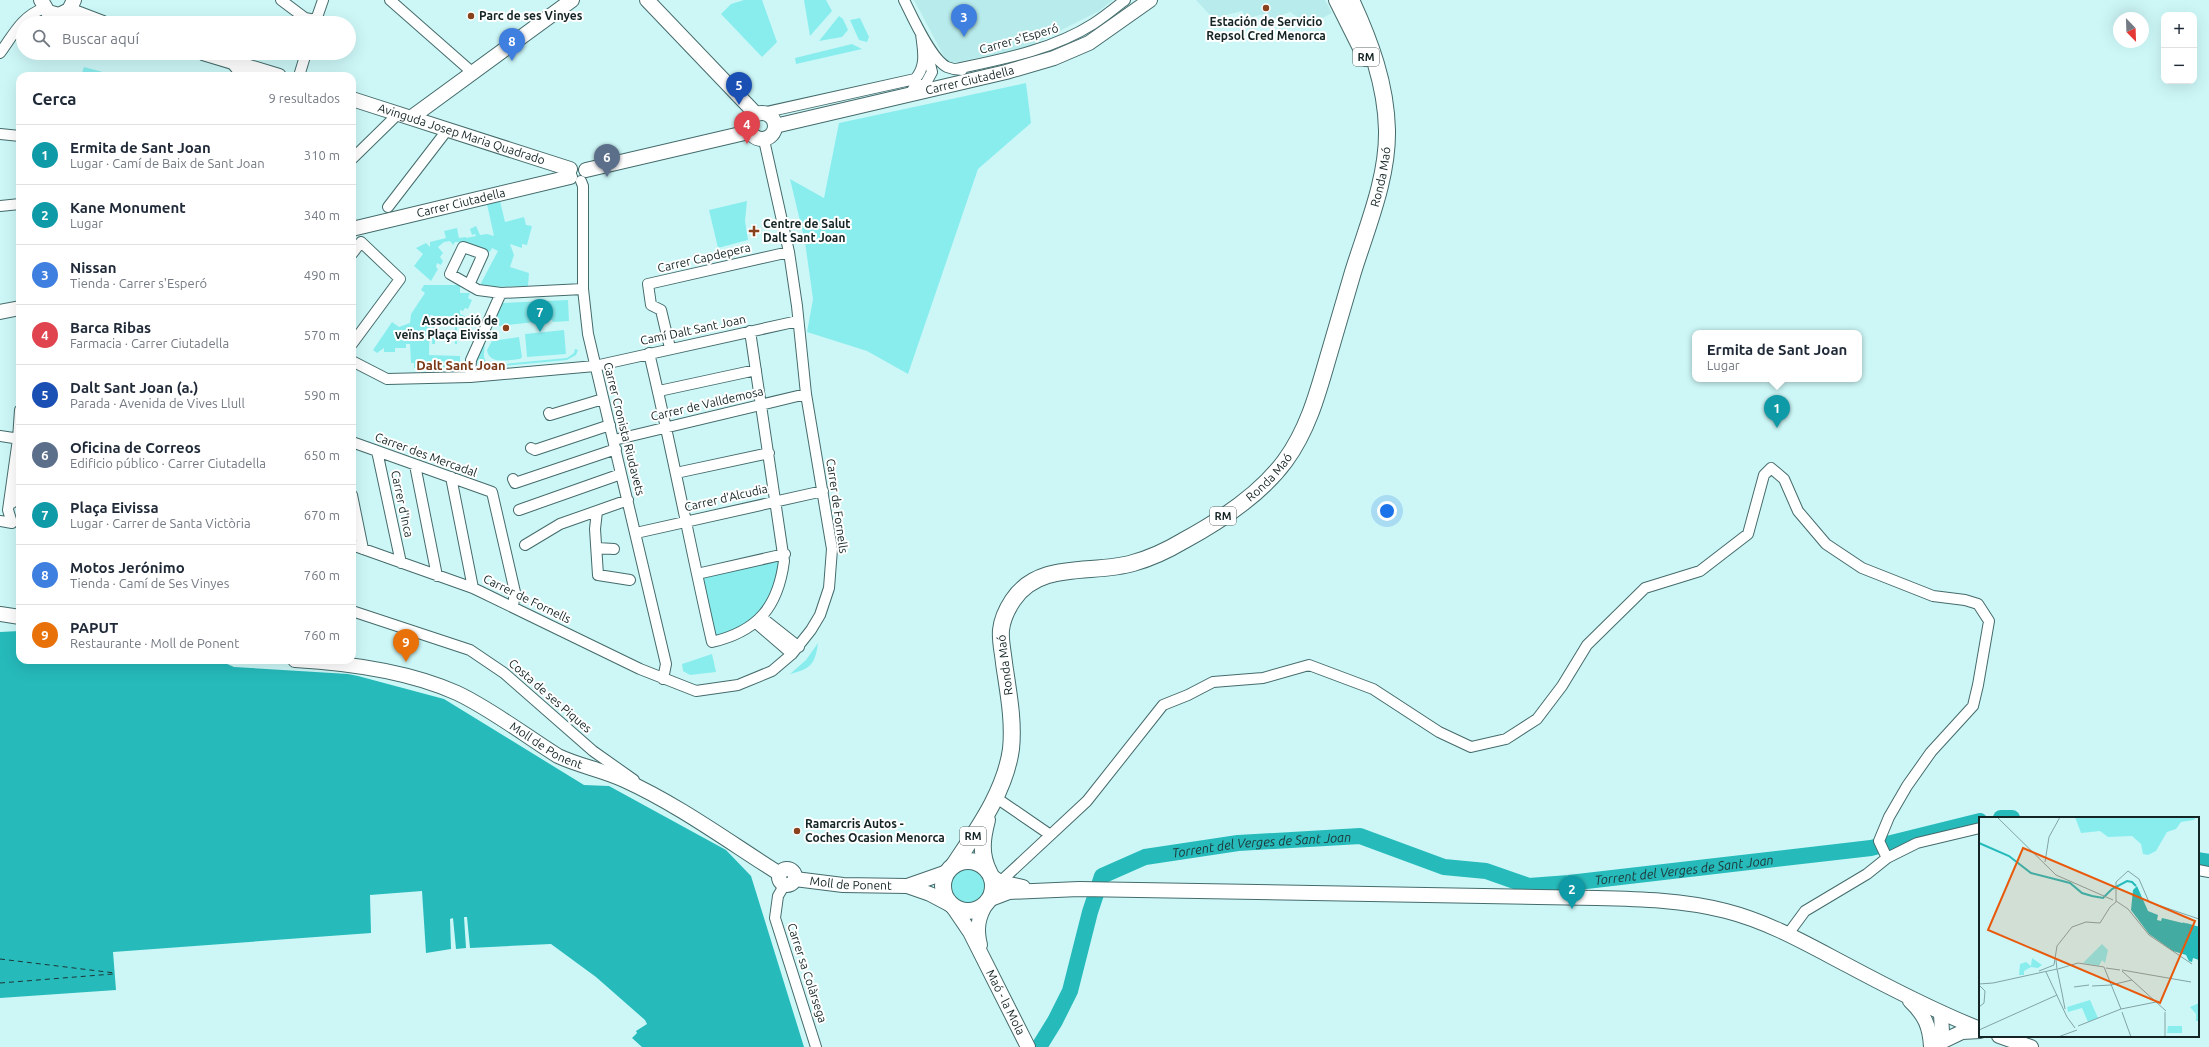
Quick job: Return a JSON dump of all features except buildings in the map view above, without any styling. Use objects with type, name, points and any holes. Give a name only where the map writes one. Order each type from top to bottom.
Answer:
[{"type":"main road","name":"Ronda Maó","points":[[1337,0],[1366,57],[1381,96],[1386,117]]},
{"type":"main road","name":"RM","points":[[1345,0],[1379,76]]},
{"type":"main road","name":"RM","points":[[1350,0],[1367,34],[1379,76]]},
{"type":"main road","name":"Ronda Maó","points":[[993,876],[983,861],[982,848],[993,801],[1009,760],[1012,739],[1011,708],[1001,627],[1009,608],[1018,594],[1032,582],[1052,573],[1133,563],[1185,541],[1221,518],[1260,488],[1285,461],[1301,436],[1313,408],[1378,187],[1387,141],[1386,117],[1379,76]]},
{"type":"main road","name":"Ronda Maó","points":[[950,869],[993,801]]},
{"type":"main road","points":[[969,861],[983,867],[993,876],[993,888],[987,902],[980,908],[966,911],[951,905],[943,892],[943,885],[950,869],[969,861]]},
{"type":"street","points":[[281,0],[302,16]]},
{"type":"street","points":[[317,16],[323,0]]},
{"type":"street","points":[[390,0],[473,73]]},
{"type":"street","points":[[412,117],[572,0]]},
{"type":"street","points":[[647,0],[743,101],[759,114],[770,116],[775,126],[773,134],[764,140],[756,138],[749,132],[749,122],[759,114]]},
{"type":"street","points":[[904,0],[921,34],[939,60],[946,66],[956,70],[992,75]]},
{"type":"street","name":"Carrer s'Esperó","points":[[956,70],[1038,49],[1065,39],[1094,24],[1125,0]]},
{"type":"street","name":"Carrer Ciutadella","points":[[775,126],[1036,64],[1071,52],[1089,43],[1150,0]]},
{"type":"street","points":[[28,16],[43,4],[53,15],[65,14],[72,5],[91,16]]},
{"type":"street","points":[[0,53],[16,31]]},
{"type":"street","points":[[881,101],[889,95],[916,88],[926,83],[929,79],[932,72],[931,65],[921,34]]},
{"type":"street","name":"Carrer Ciutadella","points":[[759,114],[914,79],[921,71],[924,59],[921,34]]},
{"type":"street","points":[[227,60],[266,72]]},
{"type":"street","points":[[300,72],[304,60]]},
{"type":"street","points":[[230,61],[239,72]]},
{"type":"street","name":"Avinguda Josep Maria Quadrado","points":[[356,100],[448,129],[577,174]]},
{"type":"street","points":[[356,155],[398,114]]},
{"type":"street","points":[[388,207],[448,129]]},
{"type":"street","name":"Carrer Ciutadella","points":[[356,228],[749,132]]},
{"type":"street","points":[[0,134],[16,136]]},
{"type":"street","name":"Carrer de Fornells","points":[[356,546],[473,588],[663,679],[696,691],[738,686],[772,671],[792,654],[799,647],[820,615],[829,588],[832,549],[806,394],[797,306],[789,252],[764,140]]},
{"type":"street","name":"Carrer Cronista Riudavets","points":[[577,174],[583,186],[583,289],[588,334],[666,664],[663,679]]},
{"type":"street","points":[[0,206],[16,204]]},
{"type":"street","points":[[356,249],[361,242],[400,278],[356,338]]},
{"type":"street","name":"Carrer Capdepera","points":[[670,348],[661,310],[651,305],[648,284],[789,252]]},
{"type":"street","points":[[469,285],[478,290],[501,293],[583,289]]},
{"type":"street","points":[[470,377],[471,360],[501,293]]},
{"type":"street","points":[[0,312],[16,309]]},
{"type":"street","name":"Camí Dalt Sant Joan","points":[[356,363],[387,380],[470,377],[595,366],[670,348],[798,321]]},
{"type":"street","points":[[650,353],[712,642],[742,632],[758,620],[778,592],[785,554],[750,331]]},
{"type":"street","points":[[659,392],[756,370]]},
{"type":"street","name":"Carrer de Valldemosa","points":[[513,480],[515,483],[615,444],[667,427],[806,394]]},
{"type":"street","points":[[549,413],[550,416],[603,399]]},
{"type":"street","points":[[531,448],[535,450],[610,426]]},
{"type":"street","points":[[0,436],[16,439]]},
{"type":"street","name":"Carrer des Mercadal","points":[[356,443],[492,492],[515,592],[513,606]]},
{"type":"street","name":"Carrer d'Inca","points":[[377,451],[401,563]]},
{"type":"street","points":[[0,520],[12,523],[4,508],[16,453]]},
{"type":"street","points":[[676,473],[769,453]]},
{"type":"street","points":[[415,465],[437,576]]},
{"type":"street","points":[[993,876],[1049,834],[1087,801],[1163,705],[1188,695],[1213,682],[1263,678],[1308,665],[1373,689],[1439,732],[1471,747],[1506,738],[1537,719],[1562,686],[1587,645],[1645,588],[1700,570],[1748,534],[1764,475],[1772,468],[1784,479],[1798,511],[1826,544],[1862,568],[1895,582],[1933,596],[1965,600],[1978,604],[1989,622],[1973,706],[1931,752],[1911,780],[1889,817],[1883,849],[1867,874],[1805,911],[1788,934]]},
{"type":"street","points":[[519,510],[622,474]]},
{"type":"street","points":[[451,478],[473,588]]},
{"type":"street","name":"Carrer d'Alcudia","points":[[636,533],[777,500],[823,491]]},
{"type":"street","points":[[4,508],[16,492]]},
{"type":"street","points":[[526,545],[555,526],[628,500]]},
{"type":"street","points":[[596,511],[595,529],[598,575],[630,580]]},
{"type":"street","points":[[356,515],[363,549]]},
{"type":"street","points":[[597,548],[614,549]]},
{"type":"street","points":[[697,574],[785,554]]},
{"type":"street","name":"Costa de ses Piques","points":[[356,613],[470,650],[504,673],[593,751],[661,799]]},
{"type":"street","points":[[0,614],[16,616]]},
{"type":"street","points":[[758,620],[799,647]]},
{"type":"street","points":[[758,620],[792,654]]},
{"type":"street","name":"Moll de Ponent","points":[[353,664],[440,686],[458,694],[558,756],[574,764],[606,772],[661,799],[787,879],[843,885],[907,886],[930,894],[951,905]]},
{"type":"street","points":[[993,801],[1049,834]]},
{"type":"street","points":[[1883,849],[1917,843],[1979,828]]},
{"type":"street","name":"Moll de Ponent","points":[[907,886],[950,869]]},
{"type":"street","points":[[2199,870],[2209,872]]},
{"type":"street","points":[[993,876],[1047,890]]},
{"type":"street","name":"Carrer sa Colàrsega","points":[[787,879],[778,896],[775,918],[816,1047]]},
{"type":"street","points":[[987,902],[1009,892],[1079,889],[1660,900],[1726,911],[1754,919],[1788,934],[1942,1014],[1979,1030]]},
{"type":"street","name":"Maó - la Mola","points":[[983,957],[978,927],[980,915],[987,902]]},
{"type":"street","name":"Maó - la Mola","points":[[951,905],[970,932],[1026,1042]]},
{"type":"street","points":[[1902,994],[1920,1011],[1929,1026],[1935,1043]]},
{"type":"street","points":[[1935,1043],[1942,1014]]},
{"type":"street","points":[[1935,1043],[1962,1032],[1979,1030]]},
{"type":"street","points":[[2002,1037],[2031,1047]]},
{"type":"shaded area","points":[[744,0],[762,0],[777,42],[762,57],[721,14],[731,4]]},
{"type":"shaded area","points":[[804,0],[826,0],[832,11],[810,36]]},
{"type":"shaded area","points":[[914,0],[1113,0],[1099,11],[1026,48],[948,64]]},
{"type":"shaded area","name":"Estación de Servicio Repsol Cred Menorca","points":[[1196,0],[1325,0],[1332,13],[1315,22],[1302,20],[1290,12],[1270,20],[1267,13],[1246,19],[1242,11],[1219,17],[1209,14]]},
{"type":"shaded area","points":[[839,16],[843,19],[848,30],[842,37],[819,41]]},
{"type":"shaded area","points":[[860,18],[869,37],[867,42],[859,40],[850,20]]},
{"type":"shaded area","points":[[852,44],[862,49],[796,64],[795,58]]},
{"type":"shaded area","points":[[84,67],[103,72],[82,72]]},
{"type":"shaded area","points":[[1026,83],[1031,123],[978,169],[908,374],[867,351],[807,332],[813,299],[805,242],[790,179],[824,198],[839,123]]},
{"type":"shaded area","points":[[500,201],[505,222],[524,217],[526,225],[532,226],[527,245],[522,244],[522,248],[510,244],[514,255],[510,267],[529,273],[528,286],[481,287],[480,285],[498,251],[492,248],[490,252],[461,242],[455,242],[453,245],[450,241],[444,242],[438,247],[443,253],[440,257],[443,261],[441,265],[437,263],[436,267],[438,269],[431,281],[414,266],[423,254],[416,248],[426,243],[430,247],[430,242],[446,238],[444,231],[457,228],[459,238],[466,238],[476,236],[475,234],[472,235],[470,229],[476,226],[480,235],[487,234],[494,236],[487,204]]},
{"type":"shaded area","points":[[747,201],[745,221],[748,240],[718,248],[709,210]]},
{"type":"shaded area","points":[[424,285],[460,285],[460,293],[470,293],[468,298],[472,300],[468,309],[465,308],[463,311],[460,310],[460,314],[465,316],[464,318],[457,316],[457,344],[455,344],[455,316],[435,316],[435,344],[432,344],[433,315],[430,315],[429,355],[460,356],[460,364],[452,368],[414,368],[414,363],[411,363],[410,344],[406,344],[406,348],[395,348],[395,352],[384,352],[384,348],[377,353],[373,350],[392,322],[399,327],[410,323],[411,314],[425,293],[421,290]]},
{"type":"shaded area","points":[[568,300],[569,321],[553,322],[552,320],[490,327],[502,303]]},
{"type":"shaded area","points":[[564,330],[566,354],[527,357],[525,334]]},
{"type":"shaded area","points":[[519,337],[522,357],[520,359],[505,361],[495,360],[488,355],[487,350],[492,341]]},
{"type":"shaded area","points":[[484,340],[484,358],[488,363],[493,365],[567,358],[574,353],[575,349],[578,350],[576,355],[567,360],[480,368],[477,358]]},
{"type":"shaded area","points":[[782,557],[776,588],[751,623],[715,638],[701,576]]},
{"type":"shaded area","points":[[16,631],[16,664],[227,664],[234,667],[348,674],[444,699],[584,785],[609,786],[726,850],[751,876],[804,1047],[642,1047],[632,1038],[637,1033],[636,1031],[647,1024],[645,1020],[596,977],[551,944],[470,948],[467,917],[464,917],[466,948],[456,949],[453,918],[450,919],[451,949],[426,953],[422,891],[370,895],[371,933],[113,952],[116,990],[0,998],[0,632]]},
{"type":"shaded area","points":[[818,643],[815,656],[811,664],[803,670],[790,674],[806,660]]},
{"type":"shaded area","points":[[712,654],[716,672],[690,675],[683,671],[682,664]]},
{"type":"shaded area","points":[[963,867],[971,867],[978,870],[983,875],[986,886],[983,897],[978,902],[971,905],[963,905],[956,902],[951,897],[948,890],[948,882],[951,875],[956,870]]},
{"type":"waterway","name":"Torrent del Verges de Sant Joan","points":[[1039,1047],[1055,1021],[1070,991],[1090,912],[1102,876],[1145,857],[1238,843],[1360,836],[1444,867],[1486,871],[1529,886],[1569,883],[1871,848],[1979,821]]},
{"type":"waterway","name":"Torrent del Verges de Sant Joan","points":[[2199,860],[2209,862]]},
{"type":"ferry route","points":[[0,959],[115,973]]},
{"type":"ferry route","points":[[0,983],[113,974]]},
{"type":"place","name":"Estación de Servicio Repsol Cred Menorca","points":[[1266,8]]},
{"type":"place","name":"Parc de ses Vinyes","points":[[471,16]]},
{"type":"place","name":"Nissan","points":[[964,37]]},
{"type":"place","name":"Motos Jerónimo","points":[[512,61]]},
{"type":"place","name":"Dalt Sant Joan (a.)","points":[[739,105]]},
{"type":"place","name":"Barca Ribas","points":[[747,144]]},
{"type":"place","name":"Oficina de Correos","points":[[607,177]]},
{"type":"place","name":"Centre de Salut Dalt Sant Joan","points":[[754,231]]},
{"type":"place","name":"Associació de veïns Plaça Eivissa","points":[[506,328]]},
{"type":"place","name":"Plaça Eivissa","points":[[540,332]]},
{"type":"place","name":"Ermita de Sant Joan","points":[[1777,428]]},
{"type":"place","name":"PAPUT","points":[[406,662]]},
{"type":"place","name":"Ramarcris Autos - Coches Ocasion Menorca","points":[[797,831]]},
{"type":"place","name":"Kane Monument","points":[[1572,909]]},
{"type":"district","name":"Dalt Sant Joan","points":[[461,365]]}]
